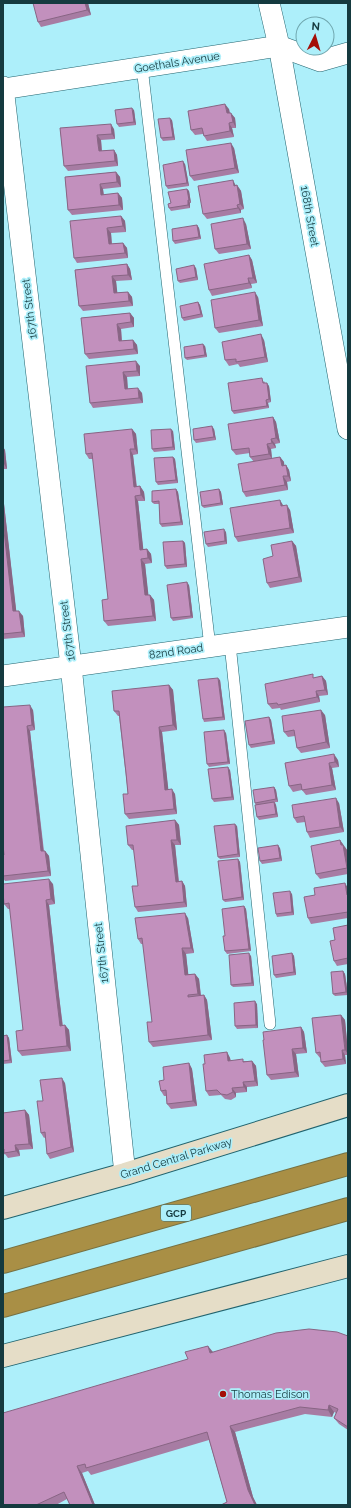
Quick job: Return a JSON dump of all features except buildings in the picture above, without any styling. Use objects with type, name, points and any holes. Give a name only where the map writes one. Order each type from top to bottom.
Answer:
[{"type":"highway","name":"GCP","points":[[3,1262],[348,1164]]},
{"type":"highway","points":[[3,1306],[348,1209]]},
{"type":"main road","name":"Grand Central Parkway","points":[[3,1208],[125,1174],[348,1105]]},
{"type":"main road","points":[[3,1356],[348,1266]]},
{"type":"street","name":"168th Street","points":[[269,3],[279,46],[348,429]]},
{"type":"street","name":"Goethals Avenue","points":[[3,88],[279,46],[320,61],[348,53]]},
{"type":"street","name":"167th Street","points":[[3,88],[71,666],[125,1174]]},
{"type":"street","name":"82nd Road","points":[[3,676],[348,627]]},
{"type":"lane","points":[[142,67],[270,1024]]},
{"type":"place","name":"Thomas Edison","points":[[223,1394]]}]
